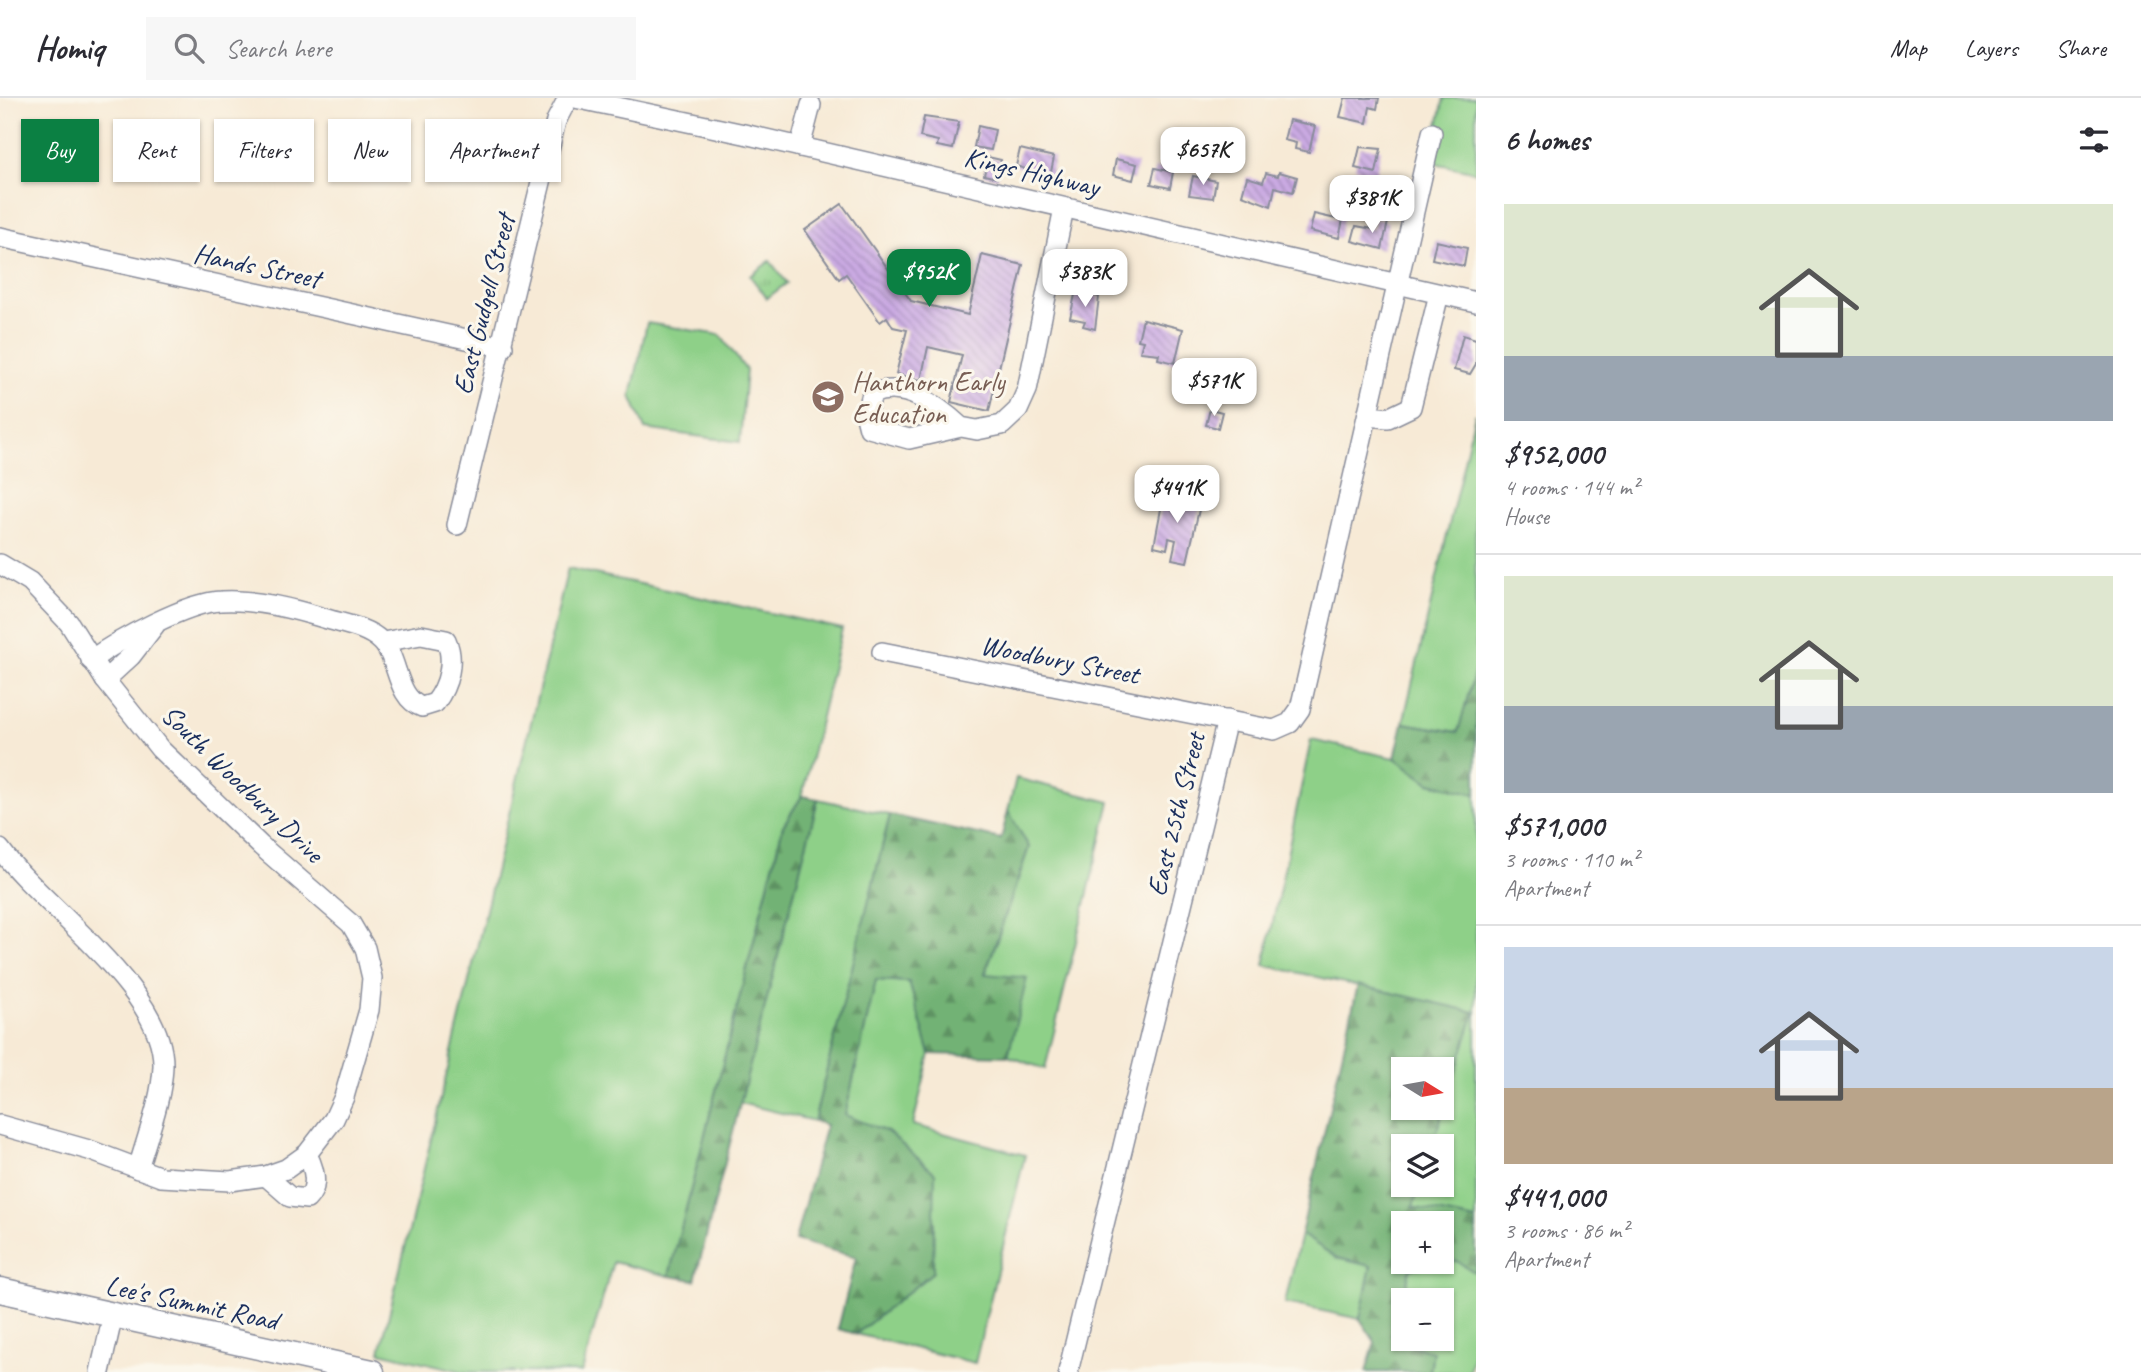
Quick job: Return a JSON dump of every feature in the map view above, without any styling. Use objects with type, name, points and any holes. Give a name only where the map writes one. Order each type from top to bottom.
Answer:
[{"type":"main road","name":"Lee's Summit Road","points":[[0,1290],[113,1315],[293,1364],[372,1372]]},
{"type":"street","name":"East Gudgell Street","points":[[457,525],[503,347],[556,121],[568,98]]},
{"type":"street","name":"Kings Highway","points":[[575,98],[800,146],[1476,302]]},
{"type":"street","points":[[800,146],[811,104]]},
{"type":"street","name":"East 25th Street","points":[[1069,1372],[1227,720],[1274,730],[1290,723],[1300,709],[1432,133]]},
{"type":"street","points":[[961,427],[977,430],[1002,425],[1018,410],[1027,390],[1064,208]]},
{"type":"street","name":"Hands Street","points":[[0,237],[503,347]]},
{"type":"street","points":[[1368,416],[1388,418],[1410,407],[1439,294]]},
{"type":"street","name":"South Woodbury Drive","points":[[0,564],[30,582],[69,623],[90,660],[160,749],[261,846],[351,924],[365,948],[372,978],[369,1010],[344,1097],[334,1119],[307,1154]]},
{"type":"street","points":[[90,660],[131,633],[200,605],[220,600],[290,608],[361,629],[383,642]]},
{"type":"street","points":[[105,680],[131,656],[155,625]]},
{"type":"street","name":"Woodbury Street","points":[[882,652],[1227,720]]},
{"type":"street","points":[[3,859],[141,998],[160,1039],[163,1064],[160,1088],[138,1169]]},
{"type":"street","points":[[0,1125],[89,1150],[161,1177],[230,1181],[266,1176],[286,1169],[307,1154],[314,1168],[314,1182],[307,1199],[290,1197],[266,1176]]},
{"type":"street","points":[[100,1372],[113,1315]]},
{"type":"green space","points":[[1444,98],[1476,98],[1476,172],[1430,162]]},
{"type":"green space","points":[[770,261],[787,283],[767,298],[750,276]]},
{"type":"green space","points":[[647,323],[720,335],[746,370],[740,442],[645,429],[631,396]]},
{"type":"green space","points":[[1475,414],[1476,667],[1458,732],[1403,723]]},
{"type":"green space","points":[[568,568],[842,629],[802,796],[783,826],[669,1276],[613,1262],[582,1372],[465,1372],[380,1352]]},
{"type":"green space","points":[[1476,667],[1476,794],[1430,783],[1395,758],[1403,723],[1458,732]]},
{"type":"green space","points":[[1311,740],[1395,758],[1430,783],[1476,794],[1476,1220],[1454,1216],[1454,1211],[1432,1211],[1412,1207],[1416,1197],[1454,1197],[1454,1134],[1436,1134],[1440,1120],[1454,1120],[1454,1076],[1474,1012],[1264,965]]},
{"type":"green space","points":[[1016,778],[1110,802],[1045,1069],[1008,1056],[1026,978],[985,975],[1029,847],[1008,811]]},
{"type":"green space","points":[[802,796],[818,799],[695,1280],[669,1276],[783,826]]},
{"type":"green space","points":[[818,799],[890,815],[814,1121],[740,1103]]},
{"type":"green space","points":[[1008,811],[1029,847],[985,974],[1027,978],[1008,1056],[930,1054],[909,982],[876,980],[845,1115],[888,1132],[935,1173],[933,1272],[856,1334],[838,1329],[856,1257],[795,1240],[826,1125],[814,1121],[890,815],[1001,839]]},
{"type":"green space","points":[[876,980],[909,982],[930,1054],[913,1125],[1025,1155],[975,1363],[856,1334],[933,1272],[845,1115]]},
{"type":"green space","points":[[1358,985],[1475,1012],[1454,1077],[1454,1057],[1391,1057],[1391,1120],[1440,1120],[1436,1134],[1391,1134],[1391,1197],[1416,1197],[1413,1207],[1432,1211],[1391,1211],[1391,1274],[1409,1274],[1406,1288],[1391,1288],[1391,1351],[1433,1352],[1430,1372],[1366,1372],[1375,1342],[1360,1319],[1371,1266],[1337,1258],[1301,1234]]},
{"type":"green space","points":[[1454,1215],[1476,1220],[1476,1273],[1454,1262]]},
{"type":"green space","points":[[1301,1234],[1337,1258],[1371,1266],[1360,1319],[1285,1303]]},
{"type":"green space","points":[[1454,1262],[1476,1273],[1476,1339],[1469,1372],[1430,1372],[1433,1352],[1430,1351],[1454,1351],[1454,1288],[1406,1288],[1409,1274],[1454,1274]]},
{"type":"building","points":[[1345,98],[1379,98],[1377,109],[1370,107],[1367,123],[1340,117]]},
{"type":"building","points":[[924,117],[959,122],[953,149],[937,146],[938,141],[920,137]]},
{"type":"building","points":[[1289,120],[1315,126],[1309,152],[1295,149],[1296,143],[1284,140]]},
{"type":"building","points":[[978,126],[995,130],[991,150],[974,147]]},
{"type":"building","points":[[1360,147],[1381,149],[1376,173],[1355,168]]},
{"type":"building","points":[[1020,149],[1054,157],[1050,177],[1016,166]]},
{"type":"building","points":[[988,157],[1001,160],[997,178],[984,175]]},
{"type":"building","points":[[1116,159],[1137,164],[1133,180],[1113,175]]},
{"type":"building","points":[[1155,168],[1173,172],[1170,188],[1151,184]]},
{"type":"building","points":[[1279,172],[1297,177],[1293,192],[1275,187],[1271,206],[1242,195],[1247,177],[1263,182],[1266,173],[1278,176]]},
{"type":"building","points":[[1193,176],[1216,181],[1213,198],[1189,195]]},
{"type":"building","points":[[842,204],[911,301],[968,315],[982,255],[1023,265],[989,411],[951,402],[962,355],[928,347],[921,380],[896,374],[907,330],[893,327],[887,317],[880,322],[846,274],[839,279],[805,230]]},
{"type":"building","points":[[1314,214],[1336,219],[1337,214],[1344,215],[1339,238],[1310,231]]},
{"type":"building","points":[[1375,219],[1388,222],[1382,249],[1352,241],[1356,226],[1373,229]]},
{"type":"building","points":[[1436,241],[1467,248],[1464,266],[1432,259]]},
{"type":"building","points":[[1076,290],[1099,297],[1095,329],[1083,326],[1085,321],[1070,318]]},
{"type":"building","points":[[1143,319],[1183,329],[1175,363],[1158,359],[1159,354],[1140,352],[1143,341],[1138,340]]},
{"type":"building","points":[[1463,335],[1476,339],[1476,364],[1470,374],[1454,370]]},
{"type":"building","points":[[1222,362],[1236,366],[1234,377],[1238,378],[1236,386],[1231,385],[1229,395],[1215,392]]},
{"type":"building","points":[[1210,409],[1222,412],[1218,428],[1206,425]]},
{"type":"building","points":[[1164,493],[1201,501],[1187,562],[1172,559],[1176,540],[1169,538],[1167,549],[1154,546]]},
{"type":"place","name":"Hanthorn Early Education","points":[[828,397]]}]
